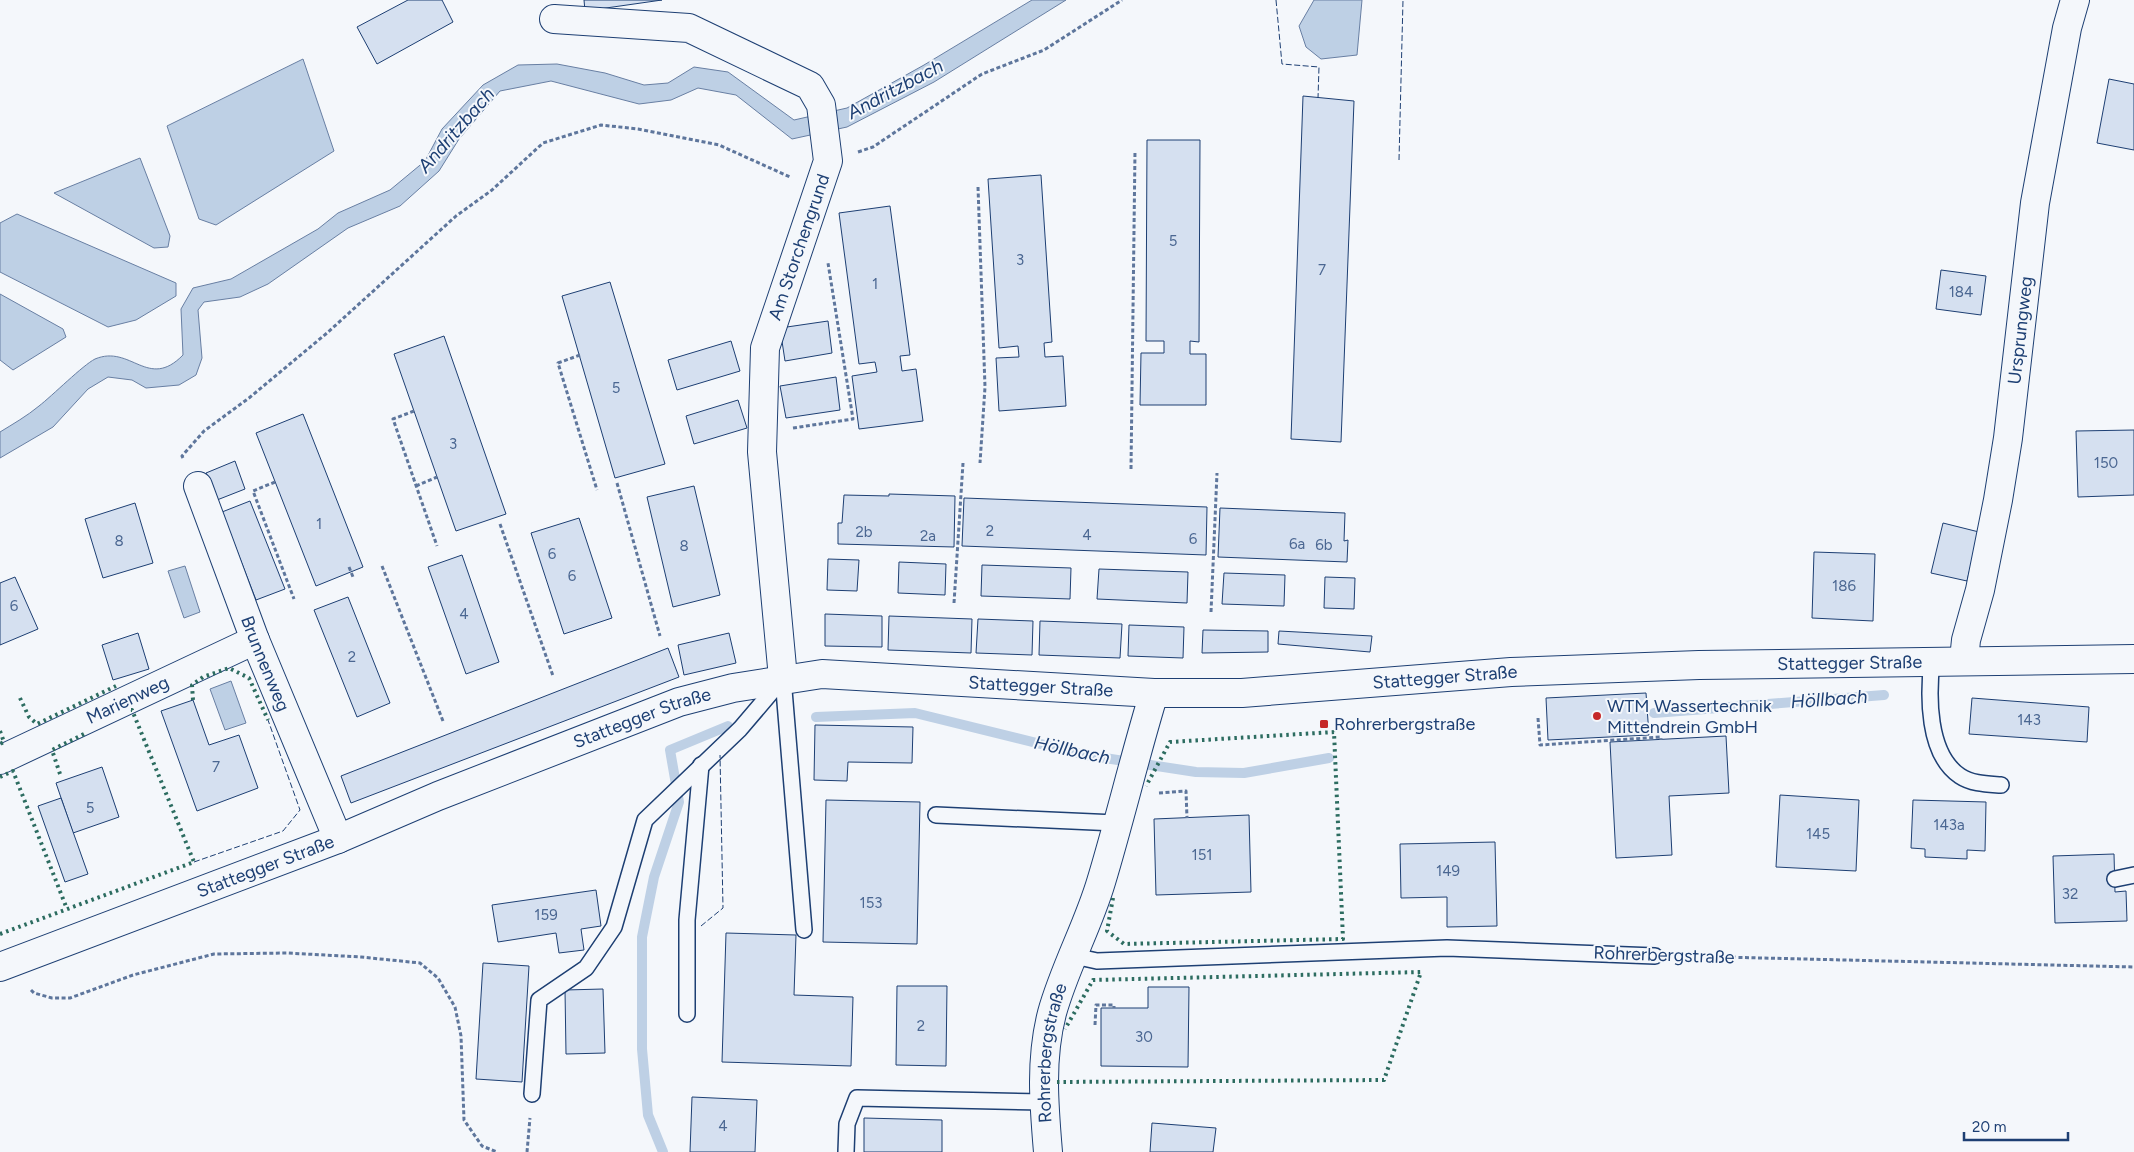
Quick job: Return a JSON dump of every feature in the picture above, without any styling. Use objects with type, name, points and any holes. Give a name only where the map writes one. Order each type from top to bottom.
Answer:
[{"type":"street","name":"Ursprungweg","points":[[1964,660],[1966,640],[1980,590],[2004,465],[2035,203],[2067,28],[2075,0]]},
{"type":"street","name":"Am Storchengrund","points":[[554,19],[689,28],[810,86],[821,105],[827,152],[820,191],[765,348],[762,452],[783,678]]},
{"type":"street","name":"Brunnenweg","points":[[198,486],[255,640],[338,839]]},
{"type":"street","name":"Marienweg","points":[[0,760],[255,640]]},
{"type":"street","name":"Stattegger Straße","points":[[7,964],[338,839],[438,796],[679,702],[783,678],[822,674],[1154,692],[1242,693],[1511,672],[1709,665],[2134,659]]},
{"type":"street","name":"Rohrerbergstraße","points":[[1048,1152],[1043,1102],[1044,1062],[1052,1012],[1101,883],[1127,783],[1154,692]]},
{"type":"lane","points":[[1932,661],[1930,680],[1934,736],[1943,754],[1959,776],[1978,784],[2001,785]]},
{"type":"lane","points":[[532,1094],[539,1000],[586,968],[614,927],[645,820],[740,729],[783,678]]},
{"type":"lane","points":[[783,678],[804,930]]},
{"type":"lane","points":[[687,1014],[687,920],[701,765]]},
{"type":"lane","points":[[936,815],[1116,823]]},
{"type":"lane","points":[[2115,879],[2134,875]]},
{"type":"lane","name":"Rohrerbergstraße","points":[[1074,956],[1097,961],[1447,948],[1655,956]]},
{"type":"lane","points":[[846,1152],[847,1124],[857,1098],[1043,1102]]},
{"type":"path","points":[[827,152],[873,147],[982,74],[1044,50],[1122,0]]},
{"type":"path","points":[[198,486],[182,456],[204,431],[249,398],[327,332],[456,216],[492,190],[543,143],[601,125],[638,129],[718,146],[820,191]]},
{"type":"path","points":[[1131,469],[1134,151]]},
{"type":"path","points":[[978,187],[985,387],[980,463]]},
{"type":"path","points":[[763,432],[853,419],[827,254]]},
{"type":"path","points":[[580,355],[558,363],[597,490]]},
{"type":"path","points":[[414,411],[393,419],[437,546]]},
{"type":"path","points":[[954,603],[963,463]]},
{"type":"path","points":[[1211,612],[1217,472]]},
{"type":"path","points":[[416,486],[437,477]]},
{"type":"path","points":[[275,482],[253,491],[294,599]]},
{"type":"path","points":[[617,482],[660,636]]},
{"type":"path","points":[[500,524],[554,676]]},
{"type":"path","points":[[382,566],[443,721]]},
{"type":"path","points":[[349,567],[352,577]]},
{"type":"path","points":[[1538,718],[1540,745],[1661,737],[1661,740]]},
{"type":"path","points":[[1127,783],[1186,792],[1187,818]]},
{"type":"path","points":[[7,964],[34,993],[52,998],[70,998],[133,975],[214,954],[287,953],[361,957],[420,963],[438,978],[455,1007],[461,1036],[464,1120],[482,1146],[496,1152]]},
{"type":"path","name":"Rohrerbergstraße","points":[[1655,956],[2134,967]]},
{"type":"path","points":[[1095,1025],[1096,1005],[1114,1005],[1114,1008]]},
{"type":"path","points":[[527,1152],[532,1094]]},
{"type":"water","name":"Andritzbach","points":[[1032,0],[1066,0],[934,82],[847,127],[792,139],[736,95],[698,88],[671,100],[639,104],[551,81],[500,91],[459,139],[439,171],[400,206],[348,228],[268,284],[240,297],[204,302],[198,310],[202,358],[196,375],[179,385],[146,388],[132,380],[108,377],[88,389],[53,427],[0,458],[0,432],[34,410],[83,367],[95,359],[108,356],[119,357],[149,368],[160,369],[171,365],[183,355],[181,309],[193,288],[231,279],[318,229],[338,213],[390,190],[425,161],[442,129],[483,85],[518,65],[557,64],[605,73],[644,85],[668,83],[694,67],[728,72],[794,120],[847,108],[924,65]]},
{"type":"water","points":[[1314,0],[1362,0],[1357,55],[1321,59],[1306,47],[1299,26]]},
{"type":"water","points":[[303,59],[334,151],[216,225],[199,219],[167,126]]},
{"type":"water","points":[[140,158],[170,236],[168,247],[154,248],[54,193]]},
{"type":"water","points":[[17,214],[176,283],[176,296],[136,320],[108,327],[0,272],[0,223]]},
{"type":"water","points":[[0,294],[63,329],[66,337],[13,370],[0,360]]},
{"type":"water","points":[[185,566],[200,612],[184,618],[168,571]]},
{"type":"water","points":[[231,681],[246,723],[225,730],[210,689]]},
{"type":"building","points":[[408,0],[442,0],[453,22],[377,64],[357,27]]},
{"type":"building","points":[[584,0],[662,0],[585,11]]},
{"type":"building","points":[[2109,79],[2134,84],[2134,150],[2097,143]]},
{"type":"building","points":[[1303,96],[1354,101],[1341,442],[1291,439]]},
{"type":"building","points":[[1147,140],[1200,140],[1199,342],[1190,341],[1190,354],[1206,354],[1206,405],[1140,405],[1141,353],[1164,353],[1164,341],[1146,341]]},
{"type":"building","points":[[1041,175],[1052,342],[1044,343],[1045,357],[1063,356],[1066,406],[999,411],[996,358],[1019,357],[1018,346],[999,348],[988,179]]},
{"type":"building","points":[[890,206],[910,355],[900,356],[902,371],[916,369],[923,421],[859,429],[852,376],[877,372],[875,362],[859,364],[839,213]]},
{"type":"building","points":[[1941,270],[1986,276],[1981,315],[1936,309]]},
{"type":"building","points":[[610,282],[665,464],[615,478],[562,296]]},
{"type":"building","points":[[828,321],[832,353],[785,361],[780,328]]},
{"type":"building","points":[[444,336],[506,514],[456,531],[394,354]]},
{"type":"building","points":[[731,341],[740,371],[677,390],[668,360]]},
{"type":"building","points":[[836,377],[840,410],[786,418],[780,386]]},
{"type":"building","points":[[738,400],[747,428],[694,444],[686,416]]},
{"type":"building","points":[[303,414],[363,567],[316,586],[256,433]]},
{"type":"building","points":[[2134,430],[2134,495],[2078,497],[2076,431]]},
{"type":"building","points":[[235,461],[245,489],[217,500],[206,473]]},
{"type":"building","points":[[694,486],[720,595],[673,607],[647,497]]},
{"type":"building","points":[[889,494],[955,496],[954,547],[838,544],[838,523],[842,523],[844,495],[889,496]]},
{"type":"building","points":[[964,498],[1207,507],[1206,555],[962,546]]},
{"type":"building","points":[[250,501],[285,589],[256,600],[222,512]]},
{"type":"building","points":[[135,503],[153,563],[103,578],[85,519]]},
{"type":"building","points":[[1220,508],[1345,513],[1344,541],[1348,540],[1347,562],[1218,557]]},
{"type":"building","points":[[579,518],[612,618],[564,634],[531,533]]},
{"type":"building","points":[[1943,523],[1979,532],[1967,581],[1931,573]]},
{"type":"building","points":[[1814,552],[1875,554],[1873,621],[1812,618]]},
{"type":"building","points":[[462,555],[499,662],[466,674],[428,567]]},
{"type":"building","points":[[828,559],[859,560],[857,591],[827,590]]},
{"type":"building","points":[[899,562],[946,564],[945,595],[898,593]]},
{"type":"building","points":[[982,565],[1071,568],[1070,599],[981,596]]},
{"type":"building","points":[[1099,569],[1188,572],[1187,603],[1097,599]]},
{"type":"building","points":[[1224,573],[1285,575],[1284,606],[1222,604]]},
{"type":"building","points":[[15,577],[38,629],[0,645],[0,583]]},
{"type":"building","points":[[1325,577],[1355,578],[1354,609],[1324,608]]},
{"type":"building","points":[[348,597],[390,703],[357,717],[314,610]]},
{"type":"building","points":[[825,614],[882,616],[882,647],[825,646]]},
{"type":"building","points":[[889,616],[972,619],[971,653],[888,650]]},
{"type":"building","points":[[978,619],[1033,621],[1032,655],[976,653]]},
{"type":"building","points":[[1040,621],[1122,624],[1120,658],[1039,655]]},
{"type":"building","points":[[1129,625],[1184,627],[1183,658],[1128,656]]},
{"type":"building","points":[[1203,630],[1268,631],[1268,652],[1202,653]]},
{"type":"building","points":[[1279,631],[1372,636],[1370,652],[1278,644]]},
{"type":"building","points":[[138,633],[149,669],[113,680],[102,645]]},
{"type":"building","points":[[729,633],[736,663],[684,675],[678,645]]},
{"type":"building","points":[[668,648],[679,677],[351,803],[341,776]]},
{"type":"building","name":"WTM Wassertechnik Mittendrein GmbH","points":[[1646,693],[1649,735],[1548,740],[1546,698]]},
{"type":"building","points":[[1972,698],[2089,707],[2087,742],[1969,734]]},
{"type":"building","points":[[193,700],[209,745],[239,735],[258,788],[197,811],[161,711]]},
{"type":"building","points":[[815,725],[913,727],[912,763],[848,762],[847,781],[814,780]]},
{"type":"building","points":[[1726,736],[1729,793],[1669,796],[1672,855],[1616,858],[1610,742]]},
{"type":"building","points":[[102,767],[119,817],[73,833],[56,783]]},
{"type":"building","points":[[1780,795],[1859,800],[1856,871],[1776,867]]},
{"type":"building","points":[[61,798],[88,874],[65,882],[38,806]]},
{"type":"building","points":[[826,800],[920,802],[917,944],[823,942]]},
{"type":"building","points":[[1913,800],[1986,802],[1985,851],[1967,850],[1967,859],[1925,857],[1925,849],[1911,848]]},
{"type":"building","points":[[1249,815],[1251,892],[1156,895],[1154,819]]},
{"type":"building","points":[[1495,842],[1497,926],[1447,927],[1447,897],[1401,898],[1400,844]]},
{"type":"building","points":[[2114,854],[2115,892],[2126,891],[2127,921],[2055,923],[2053,856]]},
{"type":"building","points":[[596,890],[601,926],[581,929],[584,950],[559,953],[556,933],[498,942],[492,905]]},
{"type":"building","points":[[726,933],[796,935],[794,995],[853,997],[851,1066],[722,1062]]},
{"type":"building","points":[[483,963],[529,966],[522,1082],[476,1079]]},
{"type":"building","points":[[897,986],[947,986],[946,1066],[896,1065]]},
{"type":"building","points":[[1148,987],[1189,987],[1188,1067],[1101,1066],[1101,1008],[1148,1008]]},
{"type":"building","points":[[603,989],[605,1053],[566,1054],[565,990]]},
{"type":"building","points":[[692,1097],[757,1100],[755,1152],[690,1152]]},
{"type":"building","points":[[864,1118],[942,1120],[942,1152],[864,1152]]},
{"type":"building","points":[[1152,1123],[1216,1128],[1213,1152],[1150,1152]]},
{"type":"waterway","name":"Höllbach","points":[[1654,713],[1884,695]]},
{"type":"waterway","name":"Höllbach","points":[[816,717],[915,713],[1085,755],[1196,772],[1244,773],[1329,758]]},
{"type":"waterway","points":[[663,1152],[648,1115],[642,1049],[642,937],[654,877],[679,802],[670,750],[728,726]]},
{"type":"hedge","points":[[193,700],[192,685],[203,677],[229,668],[249,678],[268,720]]},
{"type":"hedge","points":[[20,698],[29,717],[37,724],[116,686]]},
{"type":"hedge","points":[[0,934],[194,862],[131,710]]},
{"type":"hedge","points":[[0,731],[4,742],[0,744]]},
{"type":"hedge","points":[[1113,898],[1107,931],[1124,944],[1343,939],[1334,732],[1170,742],[1146,786]]},
{"type":"hedge","points":[[60,774],[52,750],[86,733]]},
{"type":"hedge","points":[[0,777],[13,771],[67,909]]},
{"type":"hedge","points":[[1057,1082],[1384,1080],[1421,972],[1093,980],[1065,1029]]},
{"type":"fence","points":[[1276,0],[1282,64],[1319,67],[1318,98]]},
{"type":"fence","points":[[1399,160],[1403,0]]},
{"type":"fence","points":[[194,862],[283,831],[300,810],[268,720]]},
{"type":"fence","points":[[701,926],[723,908],[720,755]]},
{"type":"place","name":"WTM Wassertechnik Mittendrein GmbH","points":[[1597,716]]},
{"type":"place","name":"Rohrerbergstraße","points":[[1324,724]]}]
